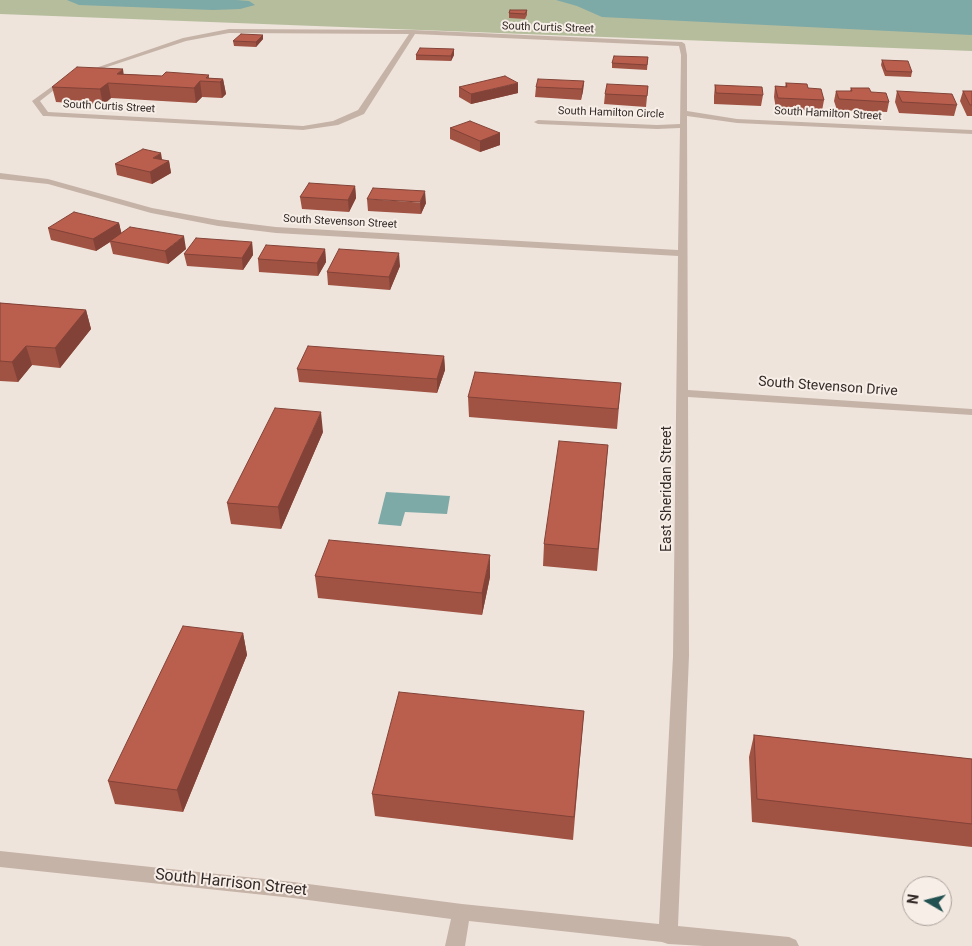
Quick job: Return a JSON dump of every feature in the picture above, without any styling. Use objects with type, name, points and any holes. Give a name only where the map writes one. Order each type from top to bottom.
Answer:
[{"type":"street","name":"South Curtis Street","points":[[79,74],[185,39],[229,31],[413,32],[682,44]]},
{"type":"street","name":"South Curtis Street","points":[[70,77],[61,80],[36,102],[46,114],[303,128],[335,123],[360,112],[413,32]]},
{"type":"street","name":"East Sheridan Street","points":[[668,934],[681,656],[684,253],[684,55],[682,44]]},
{"type":"street","name":"South Hamilton Circle","points":[[538,122],[657,127],[684,120]]},
{"type":"street","name":"South Hamilton Street","points":[[684,120],[972,132]]},
{"type":"street","name":"South Stevenson Street","points":[[0,176],[48,182],[151,210],[228,225],[684,253]]},
{"type":"street","name":"South Stevenson Drive","points":[[683,393],[972,412]]},
{"type":"street","name":"South Harrison Street","points":[[0,859],[293,890],[462,912],[789,946]]},
{"type":"street","points":[[455,946],[462,912]]},
{"type":"green space","points":[[0,0],[972,0],[972,51],[0,14]]},
{"type":"water","points":[[67,0],[236,0],[249,1],[255,5],[240,9],[213,10],[79,5]]},
{"type":"water","points":[[556,0],[972,0],[972,35],[602,17],[577,6]]},
{"type":"water","points":[[386,492],[450,496],[447,514],[405,512],[401,526],[378,524]]},
{"type":"building","points":[[510,10],[527,10],[525,14],[509,13]]},
{"type":"building","points":[[241,34],[263,35],[256,42],[233,41]]},
{"type":"building","points":[[420,48],[454,49],[451,56],[416,55]]},
{"type":"building","points":[[614,56],[648,57],[647,65],[612,63]]},
{"type":"building","points":[[882,60],[908,61],[912,72],[886,71]]},
{"type":"building","points":[[77,67],[123,69],[117,74],[162,76],[166,72],[209,75],[206,78],[223,79],[220,82],[200,81],[194,88],[108,83],[100,89],[52,87]]},
{"type":"building","points":[[505,76],[518,83],[471,94],[459,87]]},
{"type":"building","points":[[538,79],[584,81],[582,89],[536,87]]},
{"type":"building","points":[[786,83],[807,84],[808,88],[821,89],[824,100],[778,98],[775,86],[787,87]]},
{"type":"building","points":[[607,84],[648,86],[647,96],[605,94]]},
{"type":"building","points":[[715,85],[762,87],[763,95],[716,93]]},
{"type":"building","points":[[851,88],[869,88],[871,92],[886,93],[889,102],[839,99],[836,91],[852,91]]},
{"type":"building","points":[[897,91],[952,94],[957,105],[902,102]]},
{"type":"building","points":[[963,91],[972,91],[972,105],[970,105]]},
{"type":"building","points":[[470,121],[500,133],[480,141],[450,128]]},
{"type":"building","points":[[143,149],[161,153],[153,158],[169,161],[150,172],[115,164]]},
{"type":"building","points":[[309,183],[355,186],[348,200],[300,197]]},
{"type":"building","points":[[373,188],[425,191],[420,202],[367,199]]},
{"type":"building","points":[[74,212],[119,223],[93,239],[48,228]]},
{"type":"building","points":[[130,227],[184,236],[165,251],[110,241]]},
{"type":"building","points":[[196,238],[252,242],[242,258],[184,254]]},
{"type":"building","points":[[266,245],[325,249],[317,263],[258,259]]},
{"type":"building","points":[[339,249],[399,253],[389,277],[327,272]]},
{"type":"building","points":[[0,303],[86,310],[55,348],[26,346],[12,362],[0,361]]},
{"type":"building","points":[[308,346],[444,356],[437,379],[297,369]]},
{"type":"building","points":[[475,372],[621,383],[618,409],[468,397]]},
{"type":"building","points":[[275,408],[321,412],[278,507],[227,503]]},
{"type":"building","points":[[559,441],[608,445],[598,549],[544,544]]},
{"type":"building","points":[[329,540],[490,555],[482,593],[315,576]]},
{"type":"building","points":[[183,626],[243,633],[177,790],[108,781]]},
{"type":"building","points":[[399,692],[584,711],[574,817],[372,794]]},
{"type":"building","points":[[754,735],[972,759],[972,824],[757,799]]}]
